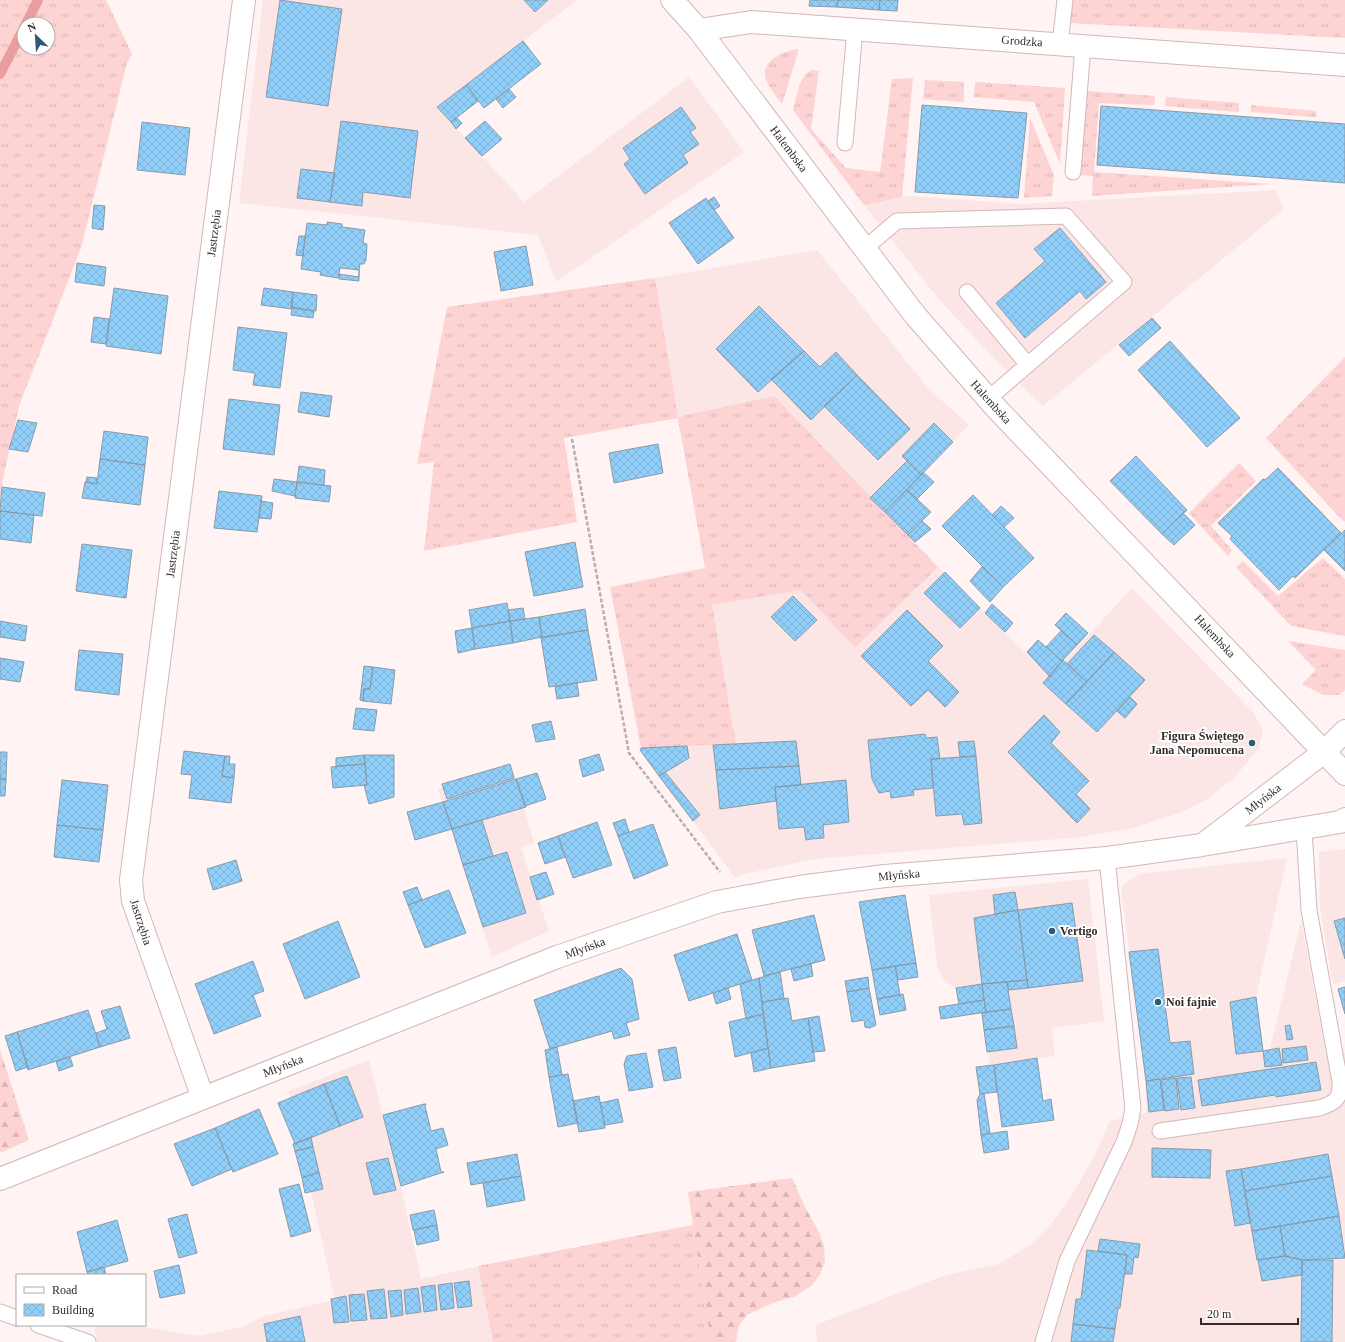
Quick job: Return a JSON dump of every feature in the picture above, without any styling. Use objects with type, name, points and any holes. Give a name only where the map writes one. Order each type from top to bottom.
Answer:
[{"type":"street","name":"Jastrzębia","points":[[203,1098],[133,901],[131,880],[244,0]]},
{"type":"street","name":"Halembska","points":[[672,0],[699,30],[915,315],[988,399],[1345,774]]},
{"type":"street","name":"Grodzka","points":[[699,30],[751,22],[1345,65]]},
{"type":"street","name":"Młyńska","points":[[1202,845],[1324,752],[1345,731]]},
{"type":"street","name":"Młyńska","points":[[0,1180],[557,957],[718,902],[800,887],[885,876],[1108,858],[1304,829],[1340,822],[1345,819]]},
{"type":"lane","points":[[1060,44],[1065,0]]},
{"type":"lane","points":[[845,143],[856,29]]},
{"type":"lane","points":[[1073,172],[1083,46]]},
{"type":"lane","points":[[864,249],[897,221],[1066,216],[1124,282],[988,399]]},
{"type":"lane","points":[[967,292],[1028,365]]},
{"type":"lane","points":[[1160,1131],[1319,1108],[1328,1105],[1339,1096],[1340,1082],[1310,910],[1304,829]]},
{"type":"lane","points":[[1044,1342],[1067,1261],[1124,1142],[1133,1108],[1108,858]]},
{"type":"lane","points":[[0,1312],[16,1318]]},
{"type":"lane","points":[[41,1326],[88,1342]]},
{"type":"path","points":[[572,439],[629,753],[739,898]]},
{"type":"shaded area","points":[[263,0],[577,0],[437,107],[524,202],[689,77],[744,152],[556,282],[538,235],[239,203]]},
{"type":"shaded area","points":[[1275,190],[1284,209],[1043,406],[1007,372],[942,303],[864,205],[908,196],[1020,204]]},
{"type":"shaded area","points":[[817,250],[926,386],[969,425],[885,512],[774,397],[678,418],[655,278]]},
{"type":"shaded area","points":[[938,567],[1050,677],[1132,588],[1253,712],[1263,730],[1259,748],[1234,778],[1206,800],[1182,812],[1133,828],[1082,837],[815,859],[744,874],[735,878],[640,750],[641,748],[736,744],[712,605],[801,590],[855,648]]},
{"type":"shaded area","points":[[512,767],[534,843],[521,848],[549,931],[492,957],[438,789]]},
{"type":"shaded area","points":[[1345,849],[1345,981],[1333,984],[1320,908],[1319,852]]},
{"type":"shaded area","points":[[1287,858],[1256,997],[1266,1065],[1301,921],[1326,1055],[1345,1053],[1345,1342],[817,1342],[815,1325],[946,1275],[999,1264],[1030,1245],[1050,1225],[1072,1195],[1096,1153],[1110,1121],[1146,1113],[1146,1085],[1121,887],[1139,874]]},
{"type":"shaded area","points":[[1088,879],[1104,1021],[1052,1028],[1055,1056],[990,1065],[978,985],[956,988],[945,982],[937,966],[929,895]]},
{"type":"shaded area","points":[[369,1060],[401,1186],[421,1279],[478,1266],[493,1342],[97,1342],[94,1326],[137,1326],[200,1336],[245,1326],[264,1316],[335,1300],[289,1091]]},
{"type":"green space","points":[[0,0],[106,0],[132,54],[127,63],[81,248],[19,406],[3,478],[0,504]]},
{"type":"green space","points":[[1072,0],[1345,0],[1345,38],[1069,23]]},
{"type":"green space","points":[[799,49],[782,104],[766,80],[766,67],[781,54]]},
{"type":"green space","points":[[812,70],[819,71],[811,129],[846,168],[880,172],[892,79],[913,78],[902,197],[864,205],[793,110],[801,81]]},
{"type":"green space","points":[[925,80],[964,82],[964,102],[923,99]]},
{"type":"green space","points":[[975,82],[1065,88],[1060,164],[1034,102],[974,97]]},
{"type":"green space","points":[[1087,91],[1155,96],[1154,105],[1099,103],[1094,172],[1271,184],[1092,196],[1093,176],[1081,175]]},
{"type":"green space","points":[[1166,97],[1239,103],[1239,112],[1165,106]]},
{"type":"green space","points":[[1251,105],[1316,111],[1316,117],[1251,112]]},
{"type":"green space","points":[[1030,118],[1054,175],[1052,196],[1024,198]]},
{"type":"green space","points":[[655,278],[678,417],[774,396],[938,567],[855,648],[801,590],[712,605],[736,744],[641,748],[610,587],[705,568],[678,418],[564,438],[577,522],[424,551],[434,462],[417,464],[447,307]]},
{"type":"green space","points":[[1345,357],[1345,521],[1344,522],[1266,438]]},
{"type":"green space","points":[[1239,463],[1256,481],[1211,526],[1232,550],[1228,556],[1189,513]]},
{"type":"green space","points":[[1323,558],[1345,579],[1345,636],[1291,626],[1236,567],[1243,561],[1278,596]]},
{"type":"green space","points":[[1288,641],[1345,650],[1345,690],[1339,695],[1323,695],[1302,684],[1316,670]]},
{"type":"green space","points":[[0,1050],[29,1140],[0,1153]]},
{"type":"green space","points":[[792,1178],[805,1207],[820,1234],[824,1247],[825,1261],[820,1275],[811,1286],[794,1297],[775,1302],[747,1315],[739,1325],[736,1342],[711,1342],[688,1192]]},
{"type":"green space","points":[[693,1225],[711,1342],[493,1342],[478,1266]]},
{"type":"building","points":[[280,0],[342,9],[328,106],[266,97]]},
{"type":"building","points":[[524,0],[548,0],[535,12]]},
{"type":"building","points":[[810,0],[838,0],[837,7],[809,6]]},
{"type":"building","points":[[838,0],[880,0],[879,10],[837,7]]},
{"type":"building","points":[[880,0],[898,0],[897,11],[879,10]]},
{"type":"building","points":[[523,41],[541,64],[484,108],[466,85]]},
{"type":"building","points":[[466,85],[478,101],[451,122],[437,107]]},
{"type":"building","points":[[509,89],[516,97],[503,108],[496,99]]},
{"type":"building","points":[[922,105],[1027,113],[1018,198],[915,192]]},
{"type":"building","points":[[1101,106],[1345,124],[1345,183],[1097,165]]},
{"type":"building","points":[[681,107],[696,128],[690,132],[699,144],[683,155],[688,163],[645,194],[624,164],[630,159],[623,148]]},
{"type":"building","points":[[456,117],[462,123],[456,129],[451,122]]},
{"type":"building","points":[[341,121],[418,131],[410,198],[363,192],[362,206],[330,202]]},
{"type":"building","points":[[485,121],[502,139],[482,156],[465,138]]},
{"type":"building","points":[[142,122],[190,128],[185,175],[137,170]]},
{"type":"building","points":[[301,169],[335,173],[330,202],[297,198]]},
{"type":"building","points":[[714,197],[720,206],[714,210],[708,201]]},
{"type":"building","points":[[706,198],[734,238],[698,264],[669,223]]},
{"type":"building","points":[[94,205],[105,206],[103,230],[92,228]]},
{"type":"building","points":[[327,222],[342,224],[342,227],[365,230],[363,243],[367,244],[366,260],[364,264],[360,264],[359,270],[340,268],[338,278],[320,275],[321,272],[301,269],[307,223],[327,225]]},
{"type":"building","points":[[1060,228],[1106,282],[1086,299],[1080,291],[1025,338],[996,303],[1045,261],[1034,249]]},
{"type":"building","points":[[299,236],[305,236],[303,256],[296,255]]},
{"type":"building","points":[[526,246],[533,285],[501,291],[494,252]]},
{"type":"building","points":[[77,263],[106,267],[104,286],[75,282]]},
{"type":"building","points":[[339,274],[359,277],[359,281],[339,279]]},
{"type":"building","points":[[114,288],[168,296],[161,354],[106,346]]},
{"type":"building","points":[[264,288],[293,292],[292,309],[261,305]]},
{"type":"building","points":[[293,292],[317,295],[316,311],[291,307]]},
{"type":"building","points":[[759,306],[804,351],[758,392],[716,349]]},
{"type":"building","points":[[292,308],[314,311],[313,318],[291,315]]},
{"type":"building","points":[[94,317],[109,319],[106,344],[91,342]]},
{"type":"building","points":[[1152,318],[1161,328],[1129,356],[1119,345]]},
{"type":"building","points":[[238,327],[287,333],[280,388],[253,385],[255,373],[233,370]]},
{"type":"building","points":[[1170,341],[1240,418],[1207,447],[1138,370]]},
{"type":"building","points":[[804,351],[820,367],[836,352],[857,375],[811,420],[771,379]]},
{"type":"building","points":[[857,375],[910,429],[878,460],[824,406]]},
{"type":"building","points":[[301,392],[332,396],[329,417],[298,412]]},
{"type":"building","points":[[229,399],[280,405],[274,455],[223,449]]},
{"type":"building","points":[[18,420],[37,423],[28,452],[9,449]]},
{"type":"building","points":[[934,423],[953,442],[921,475],[902,456]]},
{"type":"building","points":[[104,431],[148,437],[145,465],[100,459]]},
{"type":"building","points":[[658,444],[663,473],[614,483],[609,453]]},
{"type":"building","points":[[1136,456],[1187,510],[1162,534],[1110,481]]},
{"type":"building","points":[[100,459],[145,465],[140,505],[82,498],[85,482],[97,484]]},
{"type":"building","points":[[907,461],[921,475],[885,512],[870,498]]},
{"type":"building","points":[[299,466],[325,470],[324,485],[297,482]]},
{"type":"building","points":[[1278,468],[1341,533],[1295,578],[1293,576],[1279,590],[1230,539],[1232,536],[1218,523],[1263,479],[1265,480]]},
{"type":"building","points":[[923,472],[934,482],[917,499],[907,490]]},
{"type":"building","points":[[87,477],[97,478],[97,484],[86,482]]},
{"type":"building","points":[[274,479],[297,482],[295,496],[272,491]]},
{"type":"building","points":[[297,482],[331,486],[329,502],[295,498]]},
{"type":"building","points":[[2,487],[45,493],[42,516],[0,511]]},
{"type":"building","points":[[907,490],[931,512],[908,535],[885,512]]},
{"type":"building","points":[[219,491],[262,496],[257,532],[214,528]]},
{"type":"building","points":[[973,495],[1034,558],[1003,587],[942,526]]},
{"type":"building","points":[[261,501],[273,503],[271,519],[259,518]]},
{"type":"building","points":[[1001,506],[1014,518],[1004,527],[992,515]]},
{"type":"building","points":[[0,511],[34,515],[31,543],[0,539]]},
{"type":"building","points":[[1183,513],[1195,525],[1174,545],[1162,534]]},
{"type":"building","points":[[922,521],[931,529],[915,542],[908,535]]},
{"type":"building","points":[[1345,530],[1345,571],[1324,550]]},
{"type":"building","points":[[575,542],[583,587],[534,596],[525,552]]},
{"type":"building","points":[[82,544],[132,550],[126,598],[76,591]]},
{"type":"building","points":[[982,567],[1003,587],[990,602],[970,581]]},
{"type":"building","points":[[945,572],[980,608],[960,628],[924,593]]},
{"type":"building","points":[[793,596],[817,620],[795,641],[771,617]]},
{"type":"building","points":[[507,603],[510,621],[472,628],[469,610]]},
{"type":"building","points":[[992,604],[1013,623],[1005,632],[985,613]]},
{"type":"building","points":[[523,608],[525,619],[510,621],[508,610]]},
{"type":"building","points":[[585,609],[588,630],[542,637],[539,617]]},
{"type":"building","points":[[907,610],[943,646],[928,661],[959,692],[945,707],[928,690],[911,706],[861,656]]},
{"type":"building","points":[[1066,613],[1088,633],[1077,645],[1055,625]]},
{"type":"building","points":[[539,617],[542,637],[513,643],[510,621]]},
{"type":"building","points":[[0,621],[27,626],[25,641],[0,637]]},
{"type":"building","points":[[510,621],[513,643],[475,649],[472,628]]},
{"type":"building","points":[[472,628],[475,649],[458,653],[455,631]]},
{"type":"building","points":[[588,630],[597,680],[549,687],[541,638]]},
{"type":"building","points":[[1061,631],[1077,645],[1062,661],[1046,647]]},
{"type":"building","points":[[1094,635],[1114,652],[1087,682],[1067,664]]},
{"type":"building","points":[[1038,640],[1062,661],[1050,677],[1027,652]]},
{"type":"building","points":[[79,650],[123,654],[119,695],[75,690]]},
{"type":"building","points":[[1114,652],[1145,680],[1097,732],[1066,704]]},
{"type":"building","points":[[0,658],[24,662],[20,682],[0,679]]},
{"type":"building","points":[[1063,660],[1087,682],[1066,704],[1043,683]]},
{"type":"building","points":[[364,666],[373,667],[370,689],[364,689],[363,701],[360,700]]},
{"type":"building","points":[[373,667],[395,670],[391,704],[363,701],[364,689],[370,689]]},
{"type":"building","points":[[577,683],[579,696],[557,699],[555,687]]},
{"type":"building","points":[[1130,697],[1137,704],[1125,718],[1117,711]]},
{"type":"building","points":[[356,708],[377,710],[374,731],[353,729]]},
{"type":"building","points":[[1044,715],[1060,732],[1051,743],[1089,781],[1076,794],[1090,809],[1077,823],[1008,752]]},
{"type":"building","points":[[551,721],[555,739],[536,742],[532,725]]},
{"type":"building","points":[[925,734],[926,738],[937,737],[940,759],[931,759],[933,788],[913,790],[914,795],[891,798],[890,791],[879,793],[872,779],[868,740]]},
{"type":"building","points":[[796,741],[799,766],[716,770],[713,745]]},
{"type":"building","points":[[974,741],[976,756],[960,757],[958,742]]},
{"type":"building","points":[[687,746],[689,758],[659,776],[640,750],[641,748]]},
{"type":"building","points":[[184,751],[225,756],[222,776],[234,778],[231,803],[189,798],[192,775],[181,774]]},
{"type":"building","points":[[0,752],[7,752],[6,779],[0,779]]},
{"type":"building","points":[[599,754],[604,770],[583,777],[579,760]]},
{"type":"building","points":[[364,755],[365,764],[336,766],[336,758]]},
{"type":"building","points":[[364,755],[394,755],[394,797],[369,804],[364,785],[367,785]]},
{"type":"building","points":[[225,756],[230,756],[229,764],[235,764],[234,778],[222,776]]},
{"type":"building","points":[[976,756],[982,823],[964,825],[962,814],[936,816],[931,759]]},
{"type":"building","points":[[365,764],[367,785],[333,788],[331,767]]},
{"type":"building","points":[[510,764],[514,778],[447,799],[442,784]]},
{"type":"building","points":[[799,766],[801,785],[775,787],[776,801],[720,809],[716,770]]},
{"type":"building","points":[[665,772],[700,815],[693,821],[659,776]]},
{"type":"building","points":[[537,773],[546,799],[525,806],[516,779]]},
{"type":"building","points":[[0,779],[6,779],[5,796],[0,796]]},
{"type":"building","points":[[516,779],[526,807],[452,829],[443,802]]},
{"type":"building","points":[[62,780],[108,785],[103,830],[57,825]]},
{"type":"building","points":[[846,780],[849,822],[823,825],[824,838],[806,840],[804,827],[779,829],[775,787]]},
{"type":"building","points":[[443,802],[452,829],[415,840],[407,812]]},
{"type":"building","points":[[625,819],[629,832],[618,836],[613,823]]},
{"type":"building","points":[[482,820],[493,856],[463,865],[452,829]]},
{"type":"building","points":[[597,822],[612,865],[573,878],[558,836]]},
{"type":"building","points":[[653,824],[668,865],[634,879],[618,836]]},
{"type":"building","points":[[57,825],[103,830],[99,862],[54,857]]},
{"type":"building","points":[[558,836],[565,857],[545,864],[538,843]]},
{"type":"building","points":[[507,852],[526,913],[483,927],[463,865]]},
{"type":"building","points":[[236,860],[242,881],[213,890],[207,869]]},
{"type":"building","points":[[546,872],[554,894],[537,900],[530,877]]},
{"type":"building","points":[[417,887],[422,900],[408,905],[403,892]]},
{"type":"building","points":[[449,890],[466,933],[425,948],[408,905]]},
{"type":"building","points":[[1015,892],[1018,910],[995,914],[993,895]]},
{"type":"building","points":[[905,895],[916,963],[872,970],[859,902]]},
{"type":"building","points":[[1072,903],[1083,981],[1028,988],[1018,910]]},
{"type":"building","points":[[1018,910],[1027,980],[982,984],[974,918]]},
{"type":"building","points":[[814,915],[825,960],[764,976],[752,930]]},
{"type":"building","points":[[1345,918],[1345,959],[1334,921]]},
{"type":"building","points":[[338,921],[360,977],[305,999],[283,944]]},
{"type":"building","points":[[737,934],[752,980],[689,1001],[674,955]]},
{"type":"building","points":[[1158,949],[1170,1043],[1190,1041],[1194,1074],[1146,1081],[1129,952]]},
{"type":"building","points":[[253,961],[264,991],[253,995],[261,1016],[214,1034],[195,984]]},
{"type":"building","points":[[916,963],[918,977],[898,980],[895,966]]},
{"type":"building","points":[[811,964],[813,976],[794,981],[791,969]]},
{"type":"building","points":[[895,966],[900,995],[877,999],[872,970]]},
{"type":"building","points":[[621,968],[632,979],[639,1019],[626,1023],[630,1035],[614,1039],[612,1031],[550,1049],[534,1000]]},
{"type":"building","points":[[780,972],[784,998],[762,1002],[759,978]]},
{"type":"building","points":[[868,977],[869,988],[847,992],[845,981]]},
{"type":"building","points":[[759,978],[763,1014],[746,1019],[740,984]]},
{"type":"building","points":[[1027,980],[1028,988],[1009,990],[1007,982]]},
{"type":"building","points":[[1007,982],[1011,1009],[986,1012],[982,984]]},
{"type":"building","points":[[982,984],[984,1000],[959,1004],[956,988]]},
{"type":"building","points":[[1345,987],[1345,1014],[1338,989]]},
{"type":"building","points":[[728,988],[731,999],[716,1004],[713,993]]},
{"type":"building","points":[[869,988],[876,1025],[870,1028],[865,1027],[864,1020],[852,1022],[847,992]]},
{"type":"building","points":[[903,994],[906,1010],[880,1015],[877,999]]},
{"type":"building","points":[[1256,997],[1263,1051],[1236,1054],[1230,1002]]},
{"type":"building","points":[[788,998],[792,1021],[808,1018],[815,1061],[771,1068],[762,1002]]},
{"type":"building","points":[[984,1000],[986,1012],[941,1019],[939,1007]]},
{"type":"building","points":[[120,1006],[130,1038],[100,1047],[96,1033],[107,1029],[101,1011]]},
{"type":"building","points":[[1011,1009],[1014,1026],[984,1030],[982,1013]]},
{"type":"building","points":[[88,1010],[100,1047],[28,1070],[17,1032]]},
{"type":"building","points":[[763,1014],[768,1048],[735,1057],[729,1022]]},
{"type":"building","points":[[819,1016],[825,1051],[813,1052],[808,1018]]},
{"type":"building","points":[[1290,1025],[1293,1039],[1287,1040],[1285,1026]]},
{"type":"building","points":[[1014,1026],[1017,1048],[987,1052],[984,1030]]},
{"type":"building","points":[[17,1032],[28,1067],[16,1071],[5,1036]]},
{"type":"building","points":[[1306,1046],[1308,1060],[1283,1063],[1282,1049]]},
{"type":"building","points":[[557,1047],[562,1075],[549,1077],[545,1050]]},
{"type":"building","points":[[676,1047],[681,1078],[664,1081],[658,1050]]},
{"type":"building","points":[[768,1048],[771,1068],[754,1072],[751,1053]]},
{"type":"building","points":[[1279,1048],[1282,1065],[1265,1067],[1263,1051]]},
{"type":"building","points":[[646,1053],[653,1087],[629,1091],[624,1064],[627,1056]]},
{"type":"building","points":[[70,1057],[73,1066],[59,1071],[56,1061]]},
{"type":"building","points":[[1037,1058],[1043,1101],[1051,1099],[1054,1120],[1002,1127],[994,1065]]},
{"type":"building","points":[[1316,1062],[1321,1090],[1202,1106],[1198,1080]]},
{"type":"building","points":[[994,1065],[997,1092],[980,1094],[976,1067]]},
{"type":"building","points":[[568,1074],[578,1123],[558,1127],[549,1077]]},
{"type":"building","points":[[347,1076],[363,1117],[340,1126],[324,1084]]},
{"type":"building","points":[[1191,1077],[1195,1108],[1181,1110],[1177,1078]]},
{"type":"building","points":[[1176,1078],[1179,1109],[1165,1111],[1161,1080]]},
{"type":"building","points":[[1160,1079],[1164,1110],[1149,1112],[1146,1081]]},
{"type":"building","points":[[324,1084],[340,1126],[295,1144],[278,1103]]},
{"type":"building","points":[[984,1093],[990,1133],[981,1135],[977,1100],[980,1094]]},
{"type":"building","points":[[599,1096],[605,1128],[579,1132],[573,1101]]},
{"type":"building","points":[[618,1099],[623,1122],[605,1125],[600,1103]]},
{"type":"building","points":[[426,1104],[425,1106],[431,1131],[443,1128],[448,1145],[436,1149],[441,1172],[444,1172],[401,1186],[383,1115]]},
{"type":"building","points":[[259,1109],[278,1154],[233,1172],[215,1128]]},
{"type":"building","points":[[215,1128],[232,1169],[192,1186],[174,1144]]},
{"type":"building","points":[[1007,1131],[1009,1149],[984,1153],[981,1135]]},
{"type":"building","points":[[311,1137],[313,1147],[295,1151],[293,1144]]},
{"type":"building","points":[[313,1147],[319,1172],[302,1178],[295,1151]]},
{"type":"building","points":[[1152,1148],[1211,1150],[1210,1178],[1152,1177]]},
{"type":"building","points":[[517,1154],[521,1176],[471,1185],[467,1163]]},
{"type":"building","points":[[1328,1154],[1332,1176],[1245,1191],[1241,1169]]},
{"type":"building","points":[[388,1158],[396,1190],[374,1195],[366,1163]]},
{"type":"building","points":[[1241,1169],[1250,1223],[1235,1226],[1226,1171]]},
{"type":"building","points":[[319,1172],[323,1189],[305,1193],[302,1178]]},
{"type":"building","points":[[521,1176],[525,1200],[487,1207],[483,1183]]},
{"type":"building","points":[[1332,1176],[1339,1216],[1252,1231],[1245,1191]]},
{"type":"building","points":[[299,1184],[311,1231],[291,1237],[279,1189]]},
{"type":"building","points":[[434,1210],[437,1225],[413,1230],[410,1215]]},
{"type":"building","points":[[187,1214],[197,1253],[179,1258],[168,1219]]},
{"type":"building","points":[[1339,1216],[1345,1258],[1302,1260],[1285,1256],[1280,1226]]},
{"type":"building","points":[[117,1220],[128,1261],[87,1272],[77,1232]]},
{"type":"building","points":[[437,1225],[439,1240],[417,1245],[414,1230]]},
{"type":"building","points":[[1280,1226],[1285,1256],[1257,1260],[1252,1231]]},
{"type":"building","points":[[1100,1239],[1140,1244],[1138,1258],[1134,1257],[1132,1274],[1125,1274],[1127,1255],[1098,1251]]},
{"type":"building","points":[[1087,1250],[1127,1255],[1120,1308],[1118,1308],[1115,1329],[1073,1324],[1076,1299],[1081,1299]]},
{"type":"building","points":[[1285,1256],[1302,1260],[1302,1275],[1262,1281],[1258,1260]]},
{"type":"building","points":[[1302,1260],[1333,1260],[1332,1342],[1301,1342]]},
{"type":"building","points":[[179,1265],[185,1293],[160,1298],[154,1271]]},
{"type":"building","points":[[104,1267],[106,1274],[88,1274],[87,1272]]},
{"type":"building","points":[[469,1281],[472,1306],[458,1308],[454,1283]]},
{"type":"building","points":[[452,1283],[454,1308],[441,1310],[438,1285]]},
{"type":"building","points":[[435,1285],[437,1310],[424,1312],[421,1287]]},
{"type":"building","points":[[418,1288],[421,1312],[406,1314],[404,1290]]},
{"type":"building","points":[[384,1289],[387,1318],[371,1319],[367,1291]]},
{"type":"building","points":[[401,1290],[403,1315],[391,1317],[388,1291]]},
{"type":"building","points":[[364,1294],[367,1320],[351,1321],[349,1295]]},
{"type":"building","points":[[346,1296],[349,1322],[334,1323],[331,1299]]},
{"type":"building","points":[[300,1316],[305,1342],[267,1342],[264,1324]]},
{"type":"building","points":[[1073,1324],[1115,1329],[1113,1342],[1071,1342]]},
{"type":"waterway","points":[[30,16],[38,0]]},
{"type":"waterway","points":[[0,74],[16,43]]},
{"type":"place","name":"Figura Świętego Jana Nepomucena","points":[[1252,743]]},
{"type":"place","name":"Vertigo","points":[[1052,931]]},
{"type":"place","name":"Noi fajnie","points":[[1158,1002]]}]
